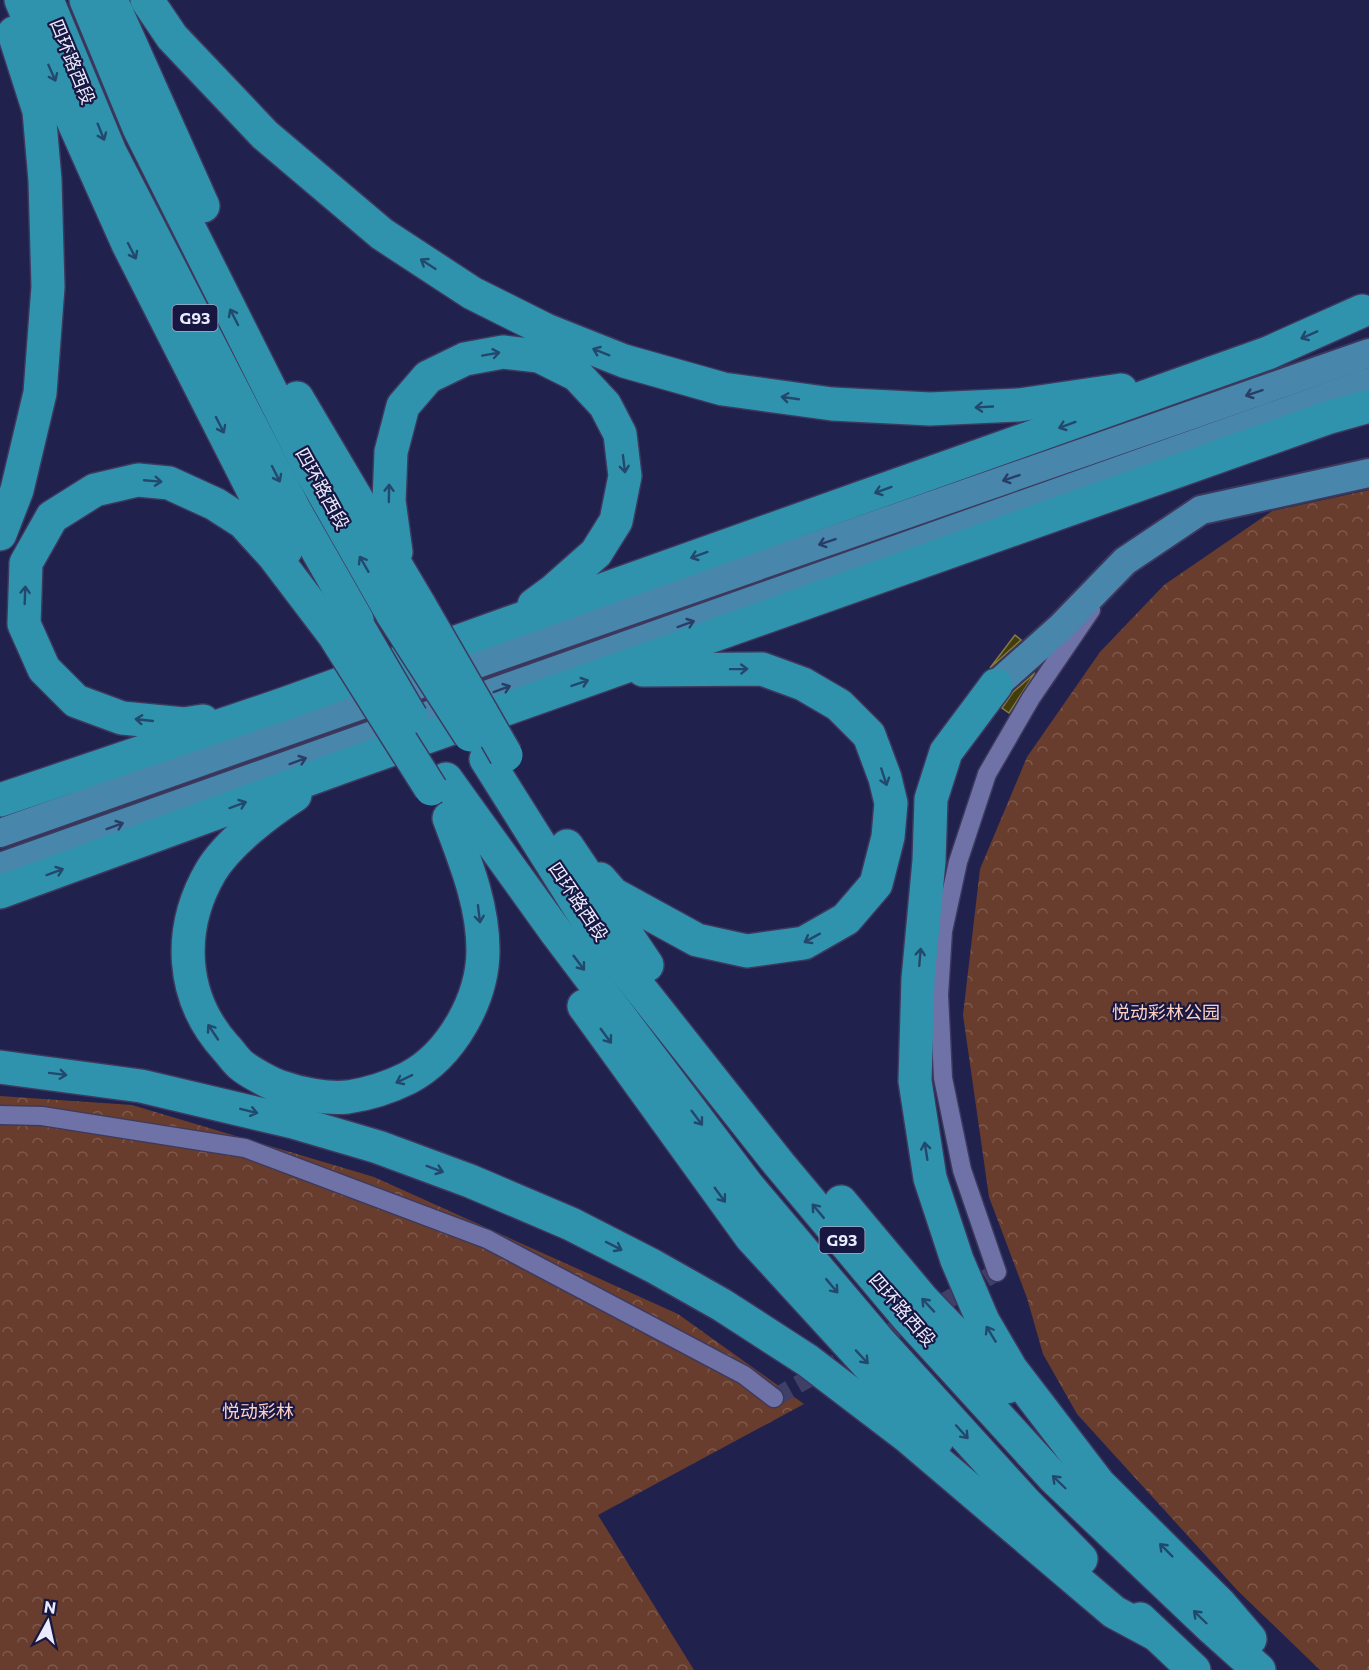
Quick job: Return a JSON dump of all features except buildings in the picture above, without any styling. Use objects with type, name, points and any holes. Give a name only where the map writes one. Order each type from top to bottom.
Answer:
[{"type":"highway","points":[[0,534],[17,490],[40,393],[48,287],[45,180],[39,111],[3,0]]},
{"type":"highway","points":[[21,0],[128,244],[262,508],[347,632]]},
{"type":"highway","name":"四环路西段","points":[[47,0],[110,152],[289,500],[357,620],[347,632],[439,784],[556,932],[747,1185],[878,1340],[1026,1503],[1155,1634],[1194,1670]]},
{"type":"highway","name":"四环路西段","points":[[86,0],[139,128],[311,471],[406,610],[496,757],[593,929],[778,1164],[908,1318],[1053,1477],[1259,1670]]},
{"type":"highway","points":[[111,0],[189,177],[299,403],[400,572]]},
{"type":"highway","points":[[147,0],[172,37],[265,135],[382,234],[472,293],[546,330],[624,362],[723,389],[832,404],[930,409],[1018,405],[1115,392],[1268,353]]},
{"type":"highway","points":[[0,800],[284,704],[1268,353],[1366,310]]},
{"type":"highway","points":[[406,610],[393,539],[389,501],[391,452],[404,406],[428,376],[465,359],[503,352],[539,356],[576,375],[605,405],[620,434],[625,476],[616,521],[596,553],[553,591],[512,622]]},
{"type":"highway","points":[[0,892],[345,766],[1327,418],[1369,406]]},
{"type":"highway","points":[[284,704],[184,724],[122,718],[76,701],[44,669],[24,624],[26,563],[52,517],[95,490],[138,480],[169,483],[215,504],[243,522],[347,632]]},
{"type":"highway","points":[[496,757],[554,828],[613,894],[697,940],[747,951],[804,943],[846,919],[876,884],[888,837],[891,803],[885,778],[869,735],[839,705],[803,684],[762,669],[617,670]]},
{"type":"highway","points":[[996,685],[946,752],[931,799],[929,861],[918,980],[915,1082],[930,1178],[957,1260],[983,1321],[1011,1369],[1099,1484]]},
{"type":"highway","points":[[345,766],[263,818],[234,844],[212,870],[196,900],[188,941],[189,976],[199,1010],[215,1036],[241,1065],[279,1086],[310,1095],[346,1097],[382,1089],[410,1077],[433,1060],[454,1036],[470,1009],[480,978],[483,950],[476,893],[439,784]]},
{"type":"highway","points":[[449,818],[751,1237],[926,1428],[1060,1566]]},
{"type":"highway","points":[[554,828],[656,979],[923,1299],[1099,1484],[1220,1604],[1277,1670]]},
{"type":"highway","points":[[0,1067],[141,1086],[293,1122],[398,1155],[470,1181],[571,1224],[722,1305],[807,1360],[908,1437],[1114,1612],[1155,1634]]},
{"type":"main road","points":[[0,833],[1369,352]]},
{"type":"main road","points":[[0,867],[1369,382]]},
{"type":"main road","points":[[996,685],[1061,627],[1125,561],[1201,510],[1369,473]]},
{"type":"street","points":[[997,1272],[963,1170],[943,1078],[939,995],[943,931],[958,862],[987,774],[1031,698],[1125,561]]},
{"type":"street","points":[[0,1115],[42,1116],[245,1148],[487,1239],[744,1375],[774,1398]]},
{"type":"green space","name":"悦动彩林公园","points":[[1369,490],[1369,1670],[1320,1670],[1238,1591],[1077,1414],[1043,1354],[1027,1298],[989,1197],[963,1015],[980,869],[1027,757],[1100,652],[1164,585],[1272,511]]},
{"type":"green space","name":"悦动彩林","points":[[0,1096],[132,1105],[374,1177],[678,1314],[804,1404],[598,1515],[694,1670],[0,1670]]},
{"type":"tunnel","points":[[774,1398],[997,1272]]}]
